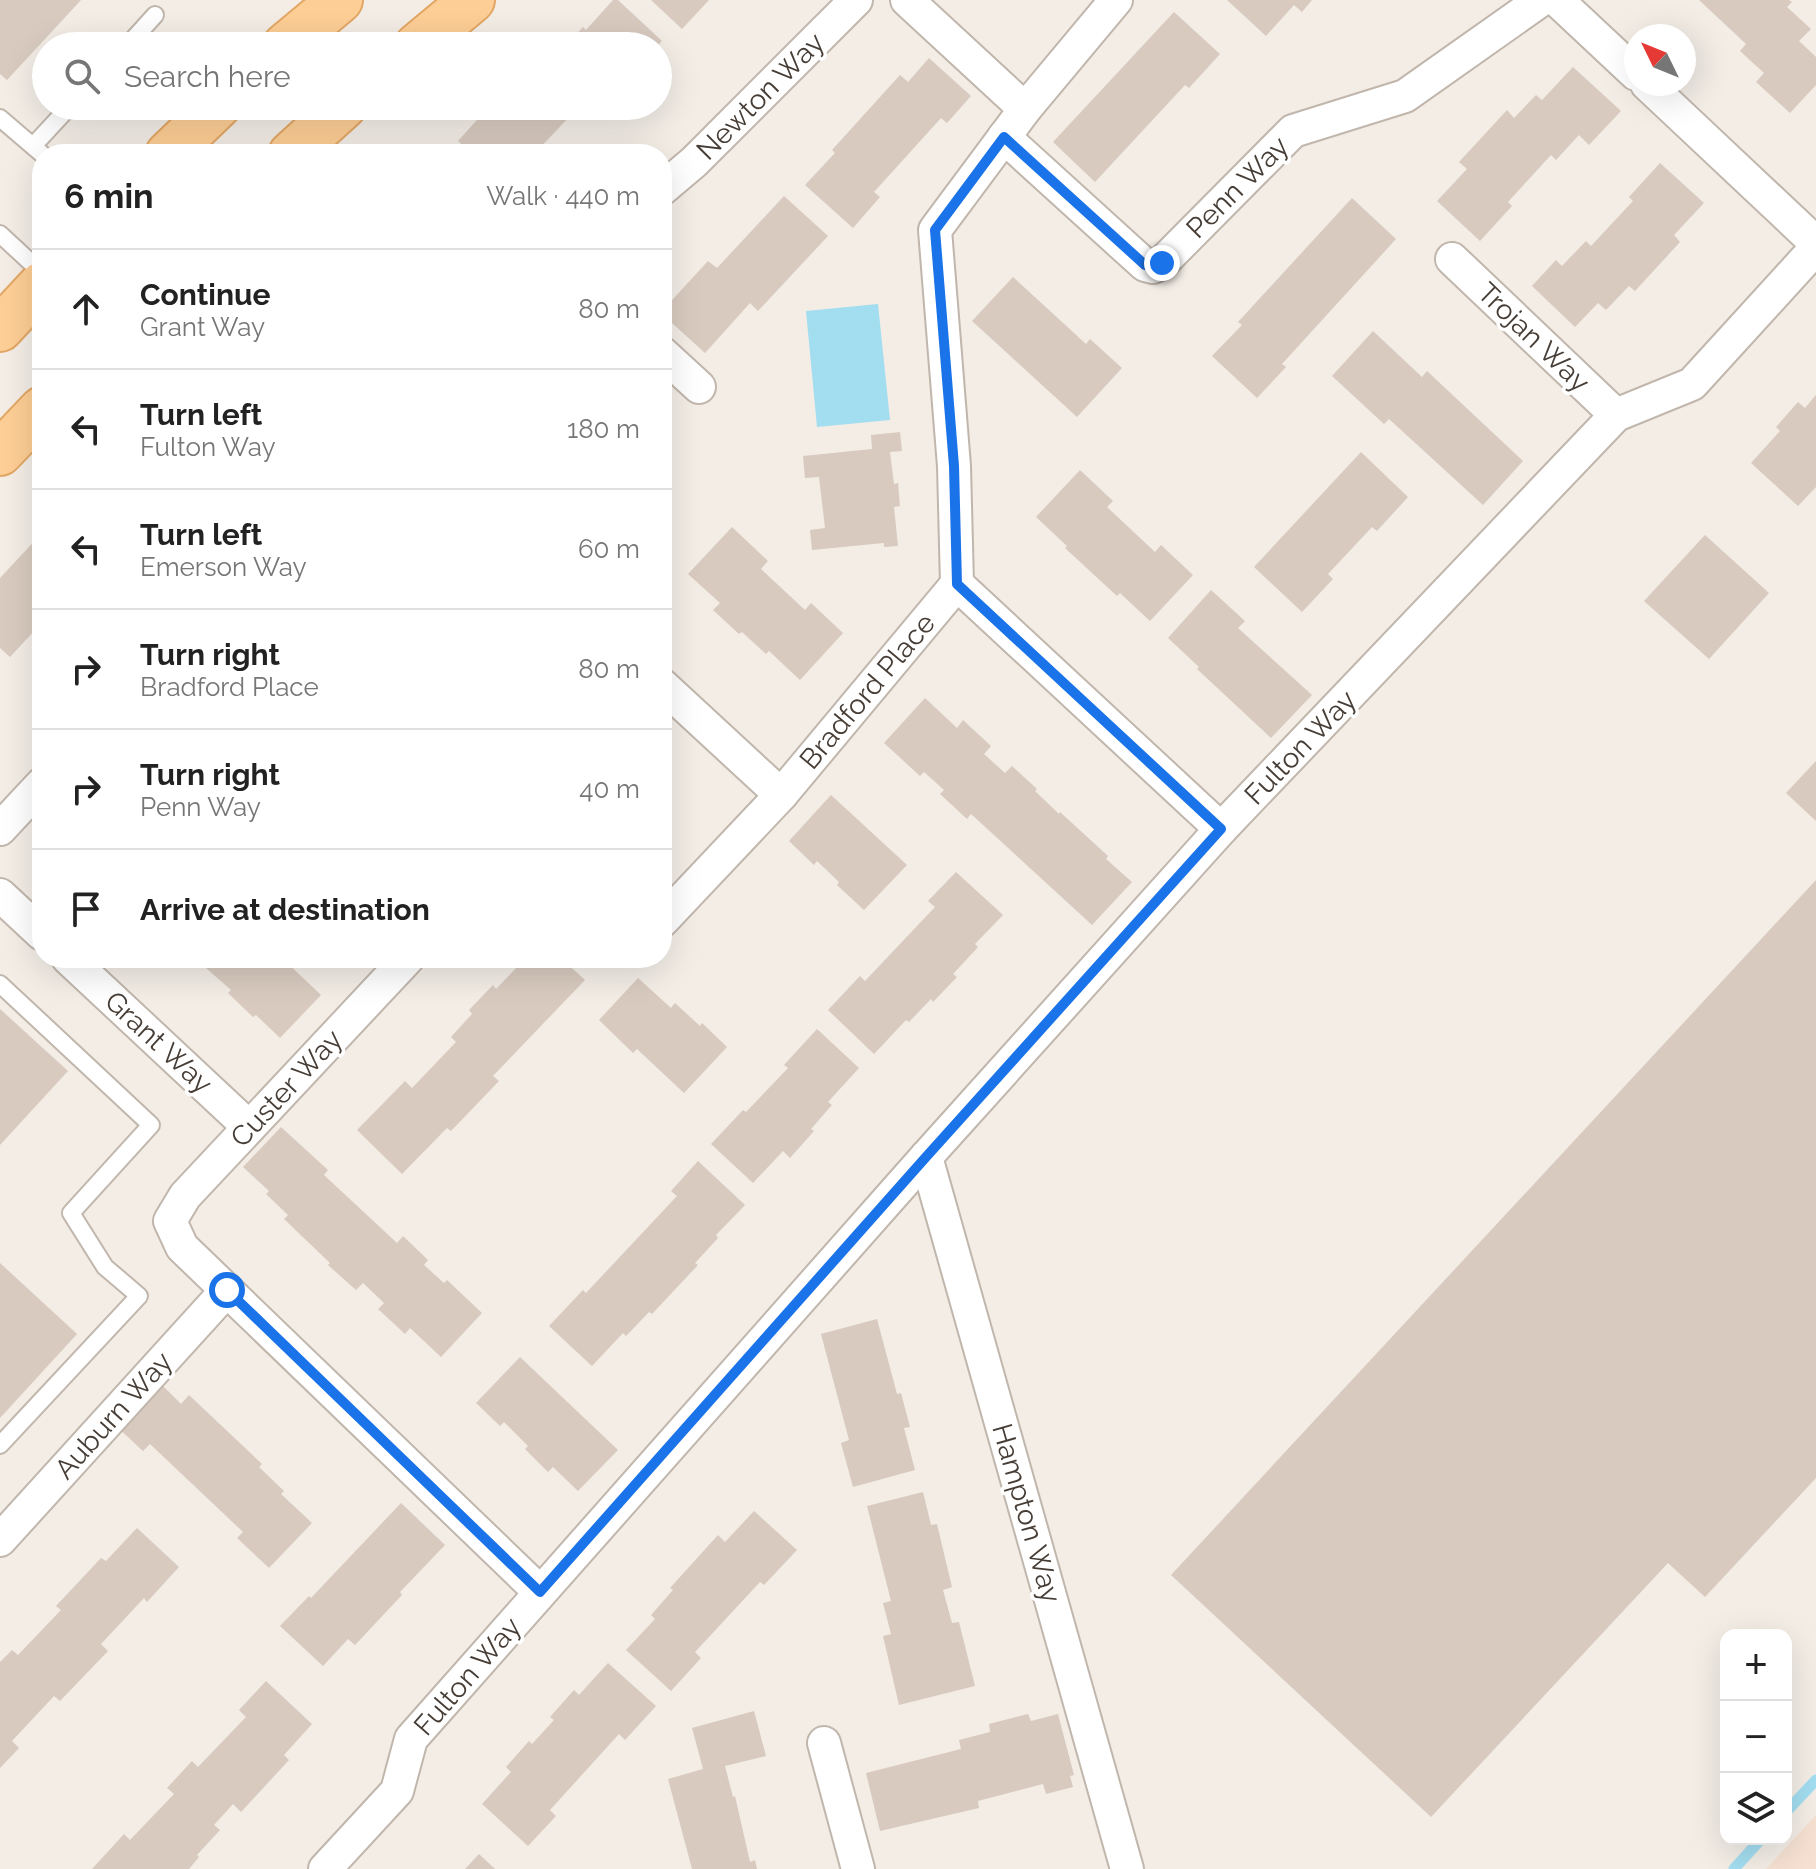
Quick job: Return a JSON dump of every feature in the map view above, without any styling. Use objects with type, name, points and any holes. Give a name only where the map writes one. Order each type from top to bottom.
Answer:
[{"type":"main road","points":[[302,32],[340,0]]},
{"type":"main road","points":[[434,32],[472,0]]},
{"type":"main road","points":[[178,144],[203,120]]},
{"type":"main road","points":[[302,144],[329,120]]},
{"type":"main road","points":[[0,329],[32,295]]},
{"type":"main road","points":[[0,453],[32,419]]},
{"type":"street","name":"Newton Way","points":[[672,181],[856,0]]},
{"type":"street","points":[[907,0],[1025,109]]},
{"type":"street","points":[[1116,0],[1025,109],[935,230],[954,466],[957,584],[1221,829]]},
{"type":"street","name":"Penn Way","points":[[1004,137],[1145,265],[1153,267],[1162,263],[1293,131],[1405,96],[1541,0]]},
{"type":"street","points":[[1557,0],[1624,63]]},
{"type":"street","points":[[1660,96],[1816,245]]},
{"type":"street","name":"Fulton Way","points":[[325,1869],[397,1791],[411,1739],[1221,829],[1616,415],[1692,384],[1816,245]]},
{"type":"street","name":"Trojan Way","points":[[1452,259],[1616,415]]},
{"type":"street","points":[[672,362],[699,387]]},
{"type":"street","name":"Bradford Place","points":[[672,910],[781,795],[957,584]]},
{"type":"street","points":[[672,694],[781,795]]},
{"type":"street","points":[[0,829],[32,795]]},
{"type":"street","points":[[0,895],[32,925]]},
{"type":"street","name":"Grant Way","points":[[79,968],[249,1127]]},
{"type":"street","name":"Custer Way","points":[[227,1290],[182,1247],[170,1221],[185,1196],[399,968]]},
{"type":"street","name":"Hampton Way","points":[[926,1157],[1127,1869]]},
{"type":"street","points":[[227,1290],[540,1592]]},
{"type":"street","name":"Auburn Way","points":[[0,1540],[227,1290]]},
{"type":"street","points":[[824,1743],[858,1869]]},
{"type":"lane","points":[[140,32],[155,15]]},
{"type":"lane","points":[[0,118],[32,145]]},
{"type":"lane","points":[[42,144],[60,120]]},
{"type":"lane","points":[[0,234],[32,264]]},
{"type":"lane","points":[[0,984],[151,1125],[71,1213],[105,1267],[139,1296],[0,1445]]},
{"type":"shaded area","points":[[1816,1815],[1816,1869],[1766,1869],[1788,1845],[1792,1845],[1792,1841]]},
{"type":"water","points":[[878,304],[890,420],[817,427],[806,311]]},
{"type":"building","points":[[0,0],[81,0],[51,32],[32,32],[32,53],[7,80],[0,74]]},
{"type":"building","points":[[613,0],[618,0],[652,32],[579,32],[583,27],[586,30]]},
{"type":"building","points":[[651,0],[709,0],[682,29]]},
{"type":"building","points":[[1227,0],[1312,0],[1302,12],[1294,5],[1266,36]]},
{"type":"building","points":[[1699,0],[1792,2],[1787,7],[1811,29],[1799,41],[1816,57],[1816,85],[1790,113],[1756,82],[1764,73],[1740,51],[1746,44]]},
{"type":"building","points":[[1174,12],[1220,54],[1189,88],[1185,85],[1095,182],[1053,142]]},
{"type":"building","points":[[929,58],[971,96],[947,123],[941,118],[874,192],[880,197],[853,228],[805,185],[835,153],[832,150],[900,75],[908,82]]},
{"type":"building","points":[[1573,67],[1621,111],[1589,145],[1579,135],[1556,160],[1551,155],[1508,202],[1512,206],[1480,241],[1437,201],[1467,169],[1459,162],[1507,110],[1514,118],[1536,95],[1542,100]]},
{"type":"building","points":[[477,120],[566,120],[544,144],[461,144],[458,141]]},
{"type":"building","points":[[1660,163],[1704,203],[1674,235],[1680,242],[1635,291],[1629,286],[1606,310],[1598,303],[1575,327],[1532,286],[1556,260],[1562,266],[1586,241],[1591,246],[1633,201],[1629,197]]},
{"type":"building","points":[[784,196],[828,236],[758,311],[750,303],[705,353],[672,323],[672,300],[708,261],[717,268]]},
{"type":"building","points":[[1352,198],[1396,239],[1282,364],[1286,367],[1257,398],[1212,356],[1242,325],[1238,322]]},
{"type":"building","points":[[1013,277],[1086,344],[1090,339],[1122,368],[1077,417],[972,321]]},
{"type":"building","points":[[1373,331],[1422,377],[1427,371],[1523,461],[1483,505],[1389,419],[1384,424],[1332,376]]},
{"type":"building","points":[[1816,395],[1816,487],[1798,506],[1751,463],[1780,431],[1776,427],[1798,402],[1805,408]]},
{"type":"building","points":[[900,432],[902,451],[890,452],[900,506],[894,507],[898,546],[884,547],[884,543],[812,550],[810,530],[825,528],[819,477],[805,478],[803,456],[872,449],[871,435]]},
{"type":"building","points":[[1361,452],[1408,497],[1377,531],[1372,527],[1328,574],[1333,579],[1302,612],[1254,567]]},
{"type":"building","points":[[1080,470],[1113,501],[1107,507],[1155,552],[1161,545],[1193,575],[1150,621],[1120,593],[1117,596],[1036,517]]},
{"type":"building","points":[[732,527],[768,561],[761,569],[805,610],[811,603],[843,633],[800,680],[769,651],[766,654],[713,610],[720,603],[688,574]]},
{"type":"building","points":[[1705,535],[1769,593],[1709,659],[1644,601]]},
{"type":"building","points":[[32,544],[32,633],[10,657],[0,648],[0,578]]},
{"type":"building","points":[[1211,590],[1245,621],[1238,628],[1312,695],[1271,738],[1168,638]]},
{"type":"building","points":[[925,698],[957,728],[963,720],[991,746],[984,754],[1005,773],[1012,766],[1132,882],[1092,925],[971,814],[967,819],[940,794],[944,790],[924,772],[920,776],[884,743]]},
{"type":"building","points":[[1816,761],[1816,821],[1786,793]]},
{"type":"building","points":[[831,795],[907,865],[864,910],[817,861],[814,865],[789,841]]},
{"type":"building","points":[[956,872],[1003,915],[975,944],[978,947],[953,974],[957,977],[933,1002],[931,999],[909,1022],[906,1020],[874,1054],[828,1010],[860,976],[865,981],[935,907],[928,901]]},
{"type":"building","points":[[1816,880],[1816,1478],[1705,1597],[1668,1563],[1431,1817],[1171,1575]]},
{"type":"building","points":[[206,968],[293,968],[321,995],[280,1038],[228,993],[231,990]]},
{"type":"building","points":[[516,968],[572,968],[585,980],[493,1076],[499,1081],[451,1131],[447,1128],[402,1174],[357,1130],[405,1081],[412,1088],[456,1042],[451,1037],[472,1014],[469,1010],[493,985],[496,989]]},
{"type":"building","points":[[638,978],[671,1008],[675,1003],[700,1026],[702,1023],[727,1047],[684,1093],[637,1049],[633,1053],[599,1020]]},
{"type":"building","points":[[0,1009],[68,1071],[0,1145]]},
{"type":"building","points":[[817,1029],[859,1068],[828,1102],[832,1105],[790,1158],[783,1151],[753,1183],[711,1144],[788,1068],[784,1065]]},
{"type":"building","points":[[281,1127],[328,1170],[324,1175],[397,1243],[403,1236],[428,1260],[424,1265],[444,1283],[447,1280],[482,1313],[441,1357],[410,1328],[405,1334],[378,1309],[384,1303],[363,1283],[356,1290],[328,1265],[330,1263],[284,1219],[288,1215],[266,1194],[269,1191],[243,1167]]},
{"type":"building","points":[[698,1161],[745,1205],[716,1235],[718,1238],[695,1263],[698,1265],[652,1314],[649,1312],[626,1336],[623,1333],[592,1366],[549,1326],[583,1290],[586,1293],[677,1196],[671,1191]]},
{"type":"building","points":[[0,1263],[77,1334],[0,1418]]},
{"type":"building","points":[[877,1319],[897,1394],[901,1393],[910,1427],[904,1428],[915,1470],[853,1487],[841,1443],[849,1440],[821,1334]]},
{"type":"building","points":[[520,1357],[618,1450],[578,1491],[553,1467],[548,1472],[504,1422],[500,1426],[476,1403]]},
{"type":"building","points":[[157,1380],[181,1404],[189,1395],[262,1464],[259,1467],[284,1491],[281,1494],[312,1523],[269,1568],[237,1538],[243,1532],[150,1444],[143,1451],[115,1425]]},
{"type":"building","points":[[923,1492],[931,1525],[937,1524],[952,1587],[943,1590],[952,1623],[959,1622],[975,1686],[899,1705],[883,1636],[891,1634],[883,1603],[891,1601],[867,1506]]},
{"type":"building","points":[[401,1503],[445,1545],[355,1645],[348,1639],[323,1666],[280,1626],[309,1596],[311,1598]]},
{"type":"building","points":[[754,1511],[797,1550],[764,1585],[760,1582],[695,1652],[701,1658],[671,1691],[626,1650],[655,1619],[651,1615],[673,1590],[670,1588],[718,1535],[725,1542]]},
{"type":"building","points":[[137,1528],[179,1567],[147,1602],[144,1598],[101,1644],[108,1651],[60,1701],[54,1696],[12,1741],[19,1748],[0,1768],[0,1662],[12,1650],[18,1655],[61,1610],[56,1606],[101,1558],[106,1561]]},
{"type":"building","points":[[608,1663],[656,1706],[625,1740],[619,1734],[550,1810],[556,1816],[528,1846],[482,1804],[511,1772],[506,1767],[529,1741],[532,1744],[554,1720],[550,1717],[574,1690],[579,1695]]},
{"type":"building","points":[[266,1681],[312,1724],[284,1755],[289,1760],[241,1812],[233,1804],[214,1825],[220,1830],[197,1855],[199,1857],[189,1869],[92,1869],[124,1834],[130,1840],[174,1794],[167,1788],[192,1761],[198,1767],[246,1717],[239,1710]]},
{"type":"building","points":[[754,1711],[766,1756],[725,1766],[750,1862],[755,1860],[757,1869],[692,1869],[668,1779],[703,1769],[692,1728]]},
{"type":"building","points":[[1028,1714],[1031,1721],[1058,1714],[1074,1775],[1070,1776],[1073,1787],[1046,1794],[1043,1784],[978,1801],[979,1808],[880,1831],[866,1773],[961,1749],[959,1740],[990,1732],[989,1724]]},
{"type":"building","points":[[479,1854],[495,1869],[465,1869]]},
{"type":"waterway","points":[[1792,1806],[1816,1780]]},
{"type":"waterway","points":[[1734,1869],[1756,1845]]},
{"type":"route","points":[[227,1290],[540,1592],[1221,829],[957,584],[954,466],[935,230],[1004,137],[1145,265],[1153,267],[1162,263]]}]
